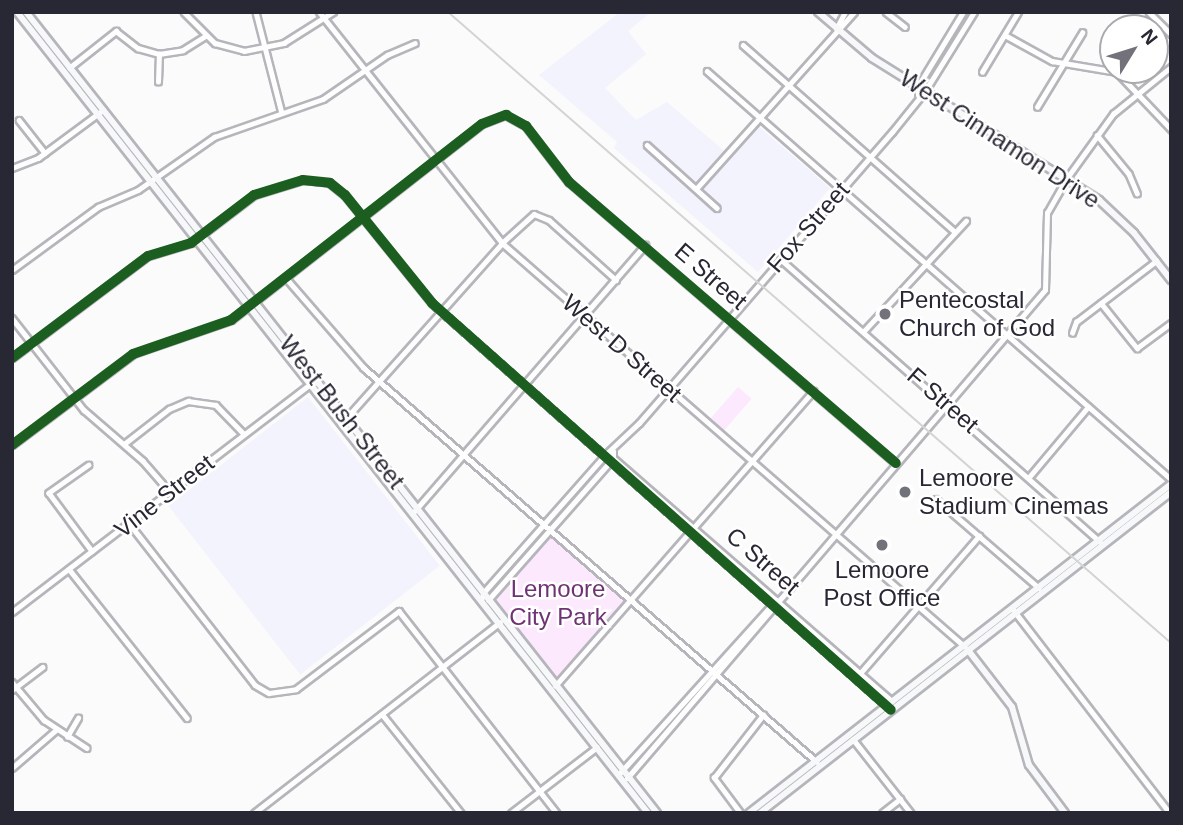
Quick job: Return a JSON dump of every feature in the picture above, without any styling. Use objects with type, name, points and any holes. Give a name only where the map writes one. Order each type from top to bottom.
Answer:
[{"type":"main road","name":"West Bush Street","points":[[17,12],[66,69]]},
{"type":"main road","name":"West Bush Street","points":[[26,12],[100,113],[620,772],[657,813]]},
{"type":"main road","name":"West Cinnamon Drive","points":[[818,12],[835,29],[925,91],[1067,178],[1118,216],[1171,279]]},
{"type":"main road","points":[[1101,542],[1171,481]]},
{"type":"main road","points":[[749,813],[818,763],[1101,542],[1171,492]]},
{"type":"main road","points":[[966,648],[1012,707],[1029,765],[1065,813]]},
{"type":"main road","points":[[760,813],[818,763]]},
{"type":"main road","name":"West Bush Street","points":[[626,779],[648,813]]},
{"type":"street","points":[[184,12],[205,36],[235,50],[266,48],[298,37],[333,12]]},
{"type":"street","points":[[256,12],[282,113]]},
{"type":"street","name":"West D Street","points":[[319,12],[434,161],[502,243],[966,648]]},
{"type":"street","points":[[835,29],[845,12]]},
{"type":"street","points":[[696,189],[786,83],[854,12]]},
{"type":"street","points":[[886,12],[905,27]]},
{"type":"street","points":[[918,95],[918,86],[963,12]]},
{"type":"street","name":"Fox Street","points":[[484,598],[546,523],[729,320],[870,156],[918,95],[925,91],[974,12]]},
{"type":"street","points":[[982,72],[1018,12]]},
{"type":"street","points":[[1149,12],[1171,34]]},
{"type":"street","points":[[66,69],[116,32],[138,48],[159,54],[183,50],[205,36]]},
{"type":"street","points":[[1037,107],[1082,33]]},
{"type":"street","points":[[1005,35],[1062,63],[1107,68],[1139,91],[1171,129]]},
{"type":"street","points":[[12,270],[97,207],[153,180],[214,137],[323,99],[387,55],[415,43]]},
{"type":"street","points":[[743,45],[953,230]]},
{"type":"street","points":[[158,82],[159,54]]},
{"type":"street","points":[[620,772],[835,535],[1045,290],[1047,213],[1097,135],[1139,91],[1171,67]]},
{"type":"street","points":[[707,71],[1171,481]]},
{"type":"street","points":[[12,168],[45,153],[100,113]]},
{"type":"street","name":"E Street","points":[[434,161],[482,124],[506,115],[526,126],[569,182],[896,463]]},
{"type":"street","points":[[19,120],[45,153]]},
{"type":"street","points":[[1097,135],[1129,174],[1138,193]]},
{"type":"street","points":[[647,145],[717,208]]},
{"type":"street","points":[[12,444],[146,347],[215,327],[252,304],[434,161]]},
{"type":"street","name":"C Street","points":[[12,358],[148,256],[200,237],[254,195],[303,180],[335,186],[423,294],[891,706]]},
{"type":"street","points":[[344,421],[502,243],[534,214],[541,214],[616,280]]},
{"type":"street","points":[[864,331],[953,230],[966,221]]},
{"type":"street","points":[[414,511],[465,456],[645,245]]},
{"type":"street","name":"F Street","points":[[780,259],[1101,542]]},
{"type":"street","points":[[1072,333],[1076,322],[1156,261]]},
{"type":"street","points":[[286,278],[353,357],[818,763]]},
{"type":"street","points":[[1101,303],[1137,348],[1171,323]]},
{"type":"street","points":[[12,318],[73,398],[124,444],[169,491]]},
{"type":"street","name":"Vine Street","points":[[12,612],[313,382]]},
{"type":"street","points":[[554,687],[813,391]]},
{"type":"street","points":[[124,444],[173,406],[188,401],[216,405],[244,434]]},
{"type":"street","points":[[1030,477],[1088,407]]},
{"type":"street","name":"Fox Street","points":[[484,598],[552,528],[607,456]]},
{"type":"street","points":[[89,465],[49,493],[92,551]]},
{"type":"street","points":[[936,499],[1040,589]]},
{"type":"street","points":[[129,523],[255,685],[269,693],[296,689],[399,611],[557,813]]},
{"type":"street","points":[[858,676],[979,536]]},
{"type":"street","points":[[69,569],[187,718]]},
{"type":"street","points":[[626,779],[718,676],[774,603]]},
{"type":"street","points":[[1014,611],[1170,813]]},
{"type":"street","points":[[254,813],[501,621]]},
{"type":"street","points":[[42,667],[13,686],[57,730],[87,748]]},
{"type":"street","points":[[382,714],[461,813]]},
{"type":"street","points":[[740,813],[714,778],[763,715]]},
{"type":"street","points":[[67,737],[78,718]]},
{"type":"street","points":[[12,768],[57,730]]},
{"type":"street","points":[[851,737],[911,813]]},
{"type":"street","points":[[511,813],[599,745]]},
{"type":"street","points":[[882,813],[900,799]]},
{"type":"street","points":[[261,807],[265,813]]},
{"type":"shaded area","points":[[620,12],[650,13],[628,31],[646,54],[605,88],[636,120],[667,102],[729,155],[756,124],[830,188],[758,272],[614,148],[617,142],[539,75]]},
{"type":"shaded area","points":[[308,397],[440,566],[300,675],[169,506]]},
{"type":"green space","points":[[738,387],[752,399],[720,435],[707,423]]},
{"type":"green space","name":"Lemoore City Park","points":[[552,529],[631,599],[556,684],[488,600]]},
{"type":"railway","points":[[448,12],[1171,643]]},
{"type":"cycle path","points":[[12,445],[133,354],[231,320],[482,124],[506,115],[526,126],[569,182],[896,463]]},
{"type":"cycle path","points":[[12,358],[148,256],[191,243],[254,195],[303,180],[330,183],[345,195],[432,303],[891,710]]},
{"type":"place","name":"Pentecostal Church of God","points":[[885,314]]},
{"type":"place","name":"Lemoore Stadium Cinemas","points":[[905,492]]},
{"type":"place","name":"Lemoore Post Office","points":[[882,545]]}]
